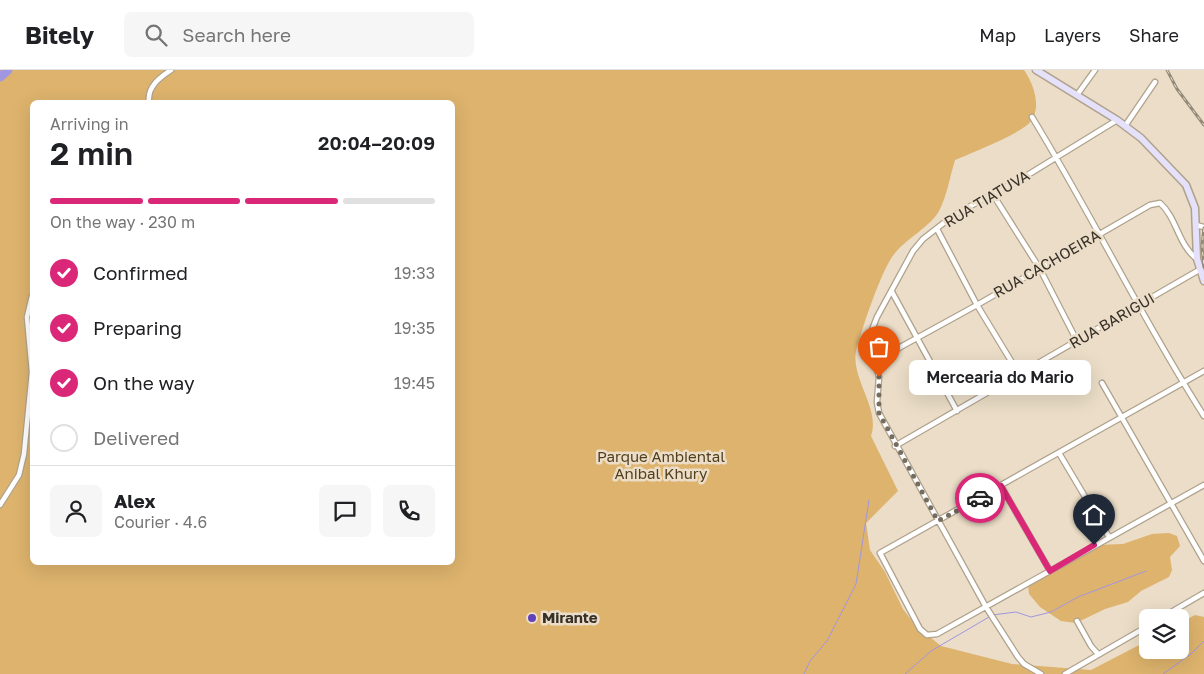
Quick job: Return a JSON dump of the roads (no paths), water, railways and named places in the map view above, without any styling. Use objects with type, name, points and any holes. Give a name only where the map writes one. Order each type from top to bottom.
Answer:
[{"type":"main road","points":[[1036,70],[1117,120],[1141,138],[1186,185],[1193,198],[1197,259],[1204,281]]},
{"type":"street","points":[[149,100],[156,82],[171,70]]},
{"type":"street","points":[[1077,95],[1096,70]]},
{"type":"street","points":[[1125,126],[1154,82]]},
{"type":"street","points":[[1032,117],[1138,305],[1204,416]]},
{"type":"street","name":"RUA TIATUVA","points":[[1042,674],[1024,664],[1018,657],[986,608],[895,446],[879,413],[879,377],[870,345],[872,330],[877,317],[913,251],[923,239],[954,215],[1117,120]]},
{"type":"street","points":[[992,193],[1040,269],[1077,341]]},
{"type":"street","name":"RUA CACHOEIRA","points":[[875,361],[977,305],[1150,204],[1160,203],[1167,209],[1187,252],[1197,259]]},
{"type":"street","points":[[1196,225],[1204,227]]},
{"type":"street","points":[[937,229],[977,305],[1019,374]]},
{"type":"street","name":"RUA BARIGUI","points":[[895,446],[1199,270]]},
{"type":"street","points":[[892,292],[915,338],[957,411]]},
{"type":"street","points":[[30,305],[27,318],[30,350]]},
{"type":"street","points":[[1204,371],[1184,384],[880,553],[920,629],[928,635],[938,634],[1109,536],[1204,485]]},
{"type":"street","points":[[1102,383],[1204,561]]},
{"type":"street","points":[[0,505],[19,475],[24,454],[30,392]]},
{"type":"street","points":[[1059,453],[1109,536]]},
{"type":"street","points":[[1001,486],[1050,571]]},
{"type":"street","points":[[1176,609],[1204,593]]},
{"type":"street","points":[[1077,621],[1090,646],[1098,654]]},
{"type":"street","points":[[1064,674],[1139,631]]},
{"type":"waterway","points":[[0,77],[8,70]]},
{"type":"waterway","points":[[804,674],[810,661],[827,641],[856,584],[869,500]]},
{"type":"waterway","points":[[992,615],[1016,612],[1031,617],[1051,612],[1078,597],[1146,571]]},
{"type":"waterway","points":[[905,674],[931,651],[989,617]]},
{"type":"waterway","points":[[1163,674],[1192,653],[1204,641]]},
{"type":"railway","points":[[1167,70],[1177,89],[1204,125]]},
{"type":"railway","points":[[1204,228],[1202,246],[1204,267]]},
{"type":"place","name":"Mercearia do Mario","points":[[879,377]]},
{"type":"place","name":"Mirante","points":[[532,618]]},
{"type":"park label","name":"Parque Ambiental Anibal Khury","points":[[661,466]]}]
